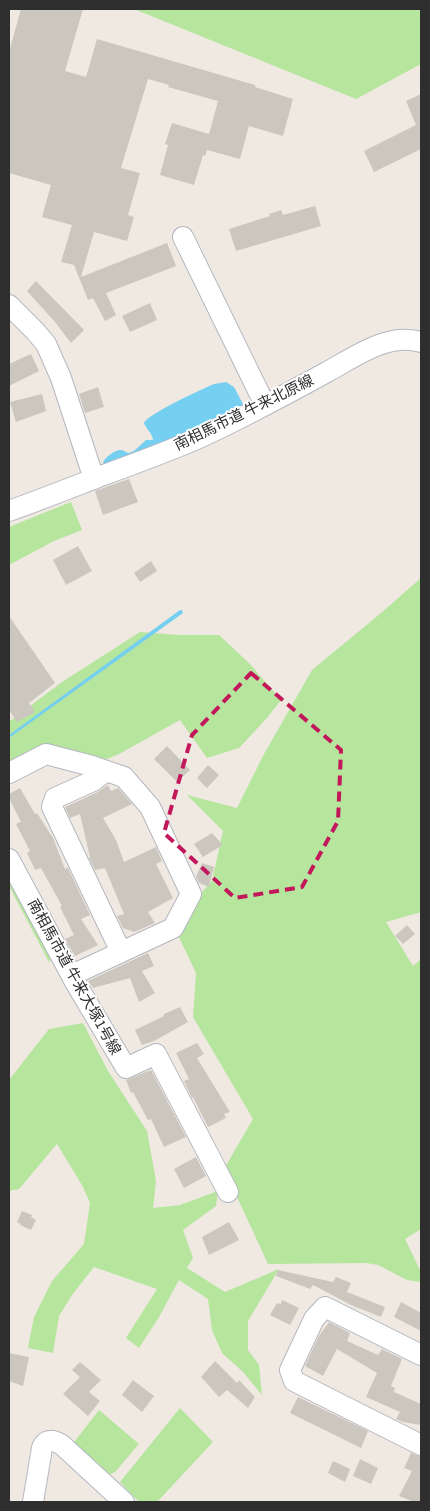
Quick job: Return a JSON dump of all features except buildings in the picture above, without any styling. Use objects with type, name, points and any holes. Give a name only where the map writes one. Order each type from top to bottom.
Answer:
[{"type":"street","points":[[183,237],[265,405]]},
{"type":"street","points":[[9,305],[46,344],[61,378],[94,479]]},
{"type":"street","name":"南相馬市道 牛来北原線","points":[[9,511],[199,438],[365,351],[399,339],[413,339],[421,342]]},
{"type":"street","points":[[9,773],[46,754],[124,778],[150,807],[190,894],[173,928],[72,975]]},
{"type":"street","points":[[106,771],[93,781],[55,798],[52,807],[121,952]]},
{"type":"street","name":"南相馬市道 牛来大塚1号線","points":[[9,859],[72,975],[126,1068],[156,1054],[228,1192]]},
{"type":"street","points":[[421,1355],[325,1307],[314,1319],[290,1370],[294,1381],[421,1445]]},
{"type":"street","points":[[33,1502],[42,1448],[44,1444],[52,1440],[62,1445],[124,1502]]},
{"type":"highlighted area","points":[[251,673],[341,750],[338,821],[302,887],[235,898],[164,833],[192,735]]},
{"type":"green space","points":[[134,9],[421,9],[421,64],[356,99]]},
{"type":"green space","points":[[71,502],[82,530],[54,541],[9,565],[9,527]]},
{"type":"green space","points":[[421,578],[421,912],[386,922],[413,966],[421,959],[421,1229],[405,1239],[421,1272],[421,1282],[407,1280],[378,1265],[366,1263],[268,1264],[224,1169],[253,1119],[193,1017],[196,973],[176,931],[189,906],[212,881],[223,831],[187,795],[237,808],[264,754],[312,670]]},
{"type":"green space","points":[[140,632],[179,635],[219,635],[250,664],[281,700],[239,748],[207,758],[180,720],[107,759],[38,746],[9,761],[9,722],[62,682]]},
{"type":"green space","points":[[9,874],[46,943],[45,950],[51,960],[49,962],[9,886]]},
{"type":"green space","points":[[83,1023],[108,1071],[147,1131],[156,1181],[153,1208],[180,1205],[218,1191],[216,1206],[183,1230],[193,1258],[187,1268],[225,1292],[279,1269],[248,1321],[248,1350],[259,1365],[262,1395],[243,1372],[222,1353],[212,1330],[208,1299],[179,1280],[159,1317],[139,1348],[126,1338],[157,1289],[94,1267],[72,1295],[59,1316],[53,1353],[28,1348],[34,1317],[52,1281],[84,1244],[90,1203],[82,1185],[57,1144],[19,1189],[9,1191],[9,1080],[49,1029]]},
{"type":"green space","points":[[180,1408],[213,1442],[157,1502],[139,1502],[120,1482]]},
{"type":"green space","points":[[99,1410],[139,1444],[115,1472],[107,1476],[72,1445]]},
{"type":"water","points":[[226,382],[234,387],[244,406],[189,433],[105,466],[103,462],[113,452],[121,450],[129,453],[146,440],[153,440],[144,423],[155,414],[214,384]]},
{"type":"water","points":[[180,610],[183,613],[9,738],[9,735]]}]
